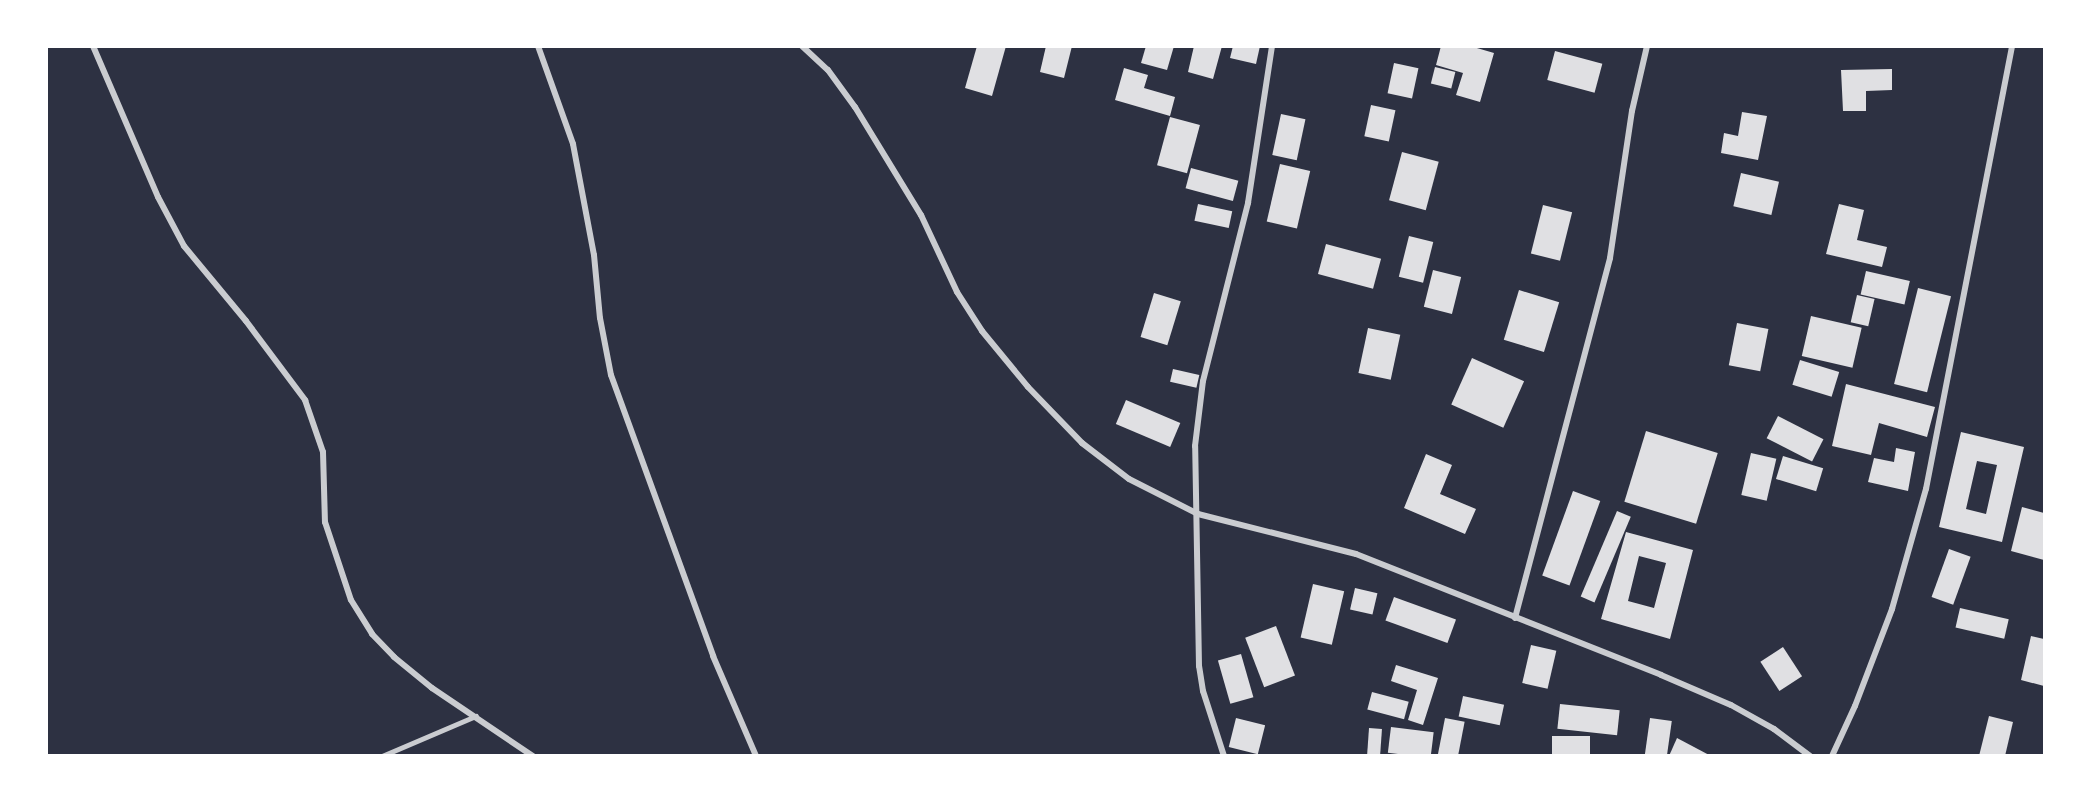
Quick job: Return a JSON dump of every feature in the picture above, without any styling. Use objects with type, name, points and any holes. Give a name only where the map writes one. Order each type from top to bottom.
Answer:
[{"type":"street","points":[[93,46],[158,196],[184,246],[246,321],[305,400],[323,452],[325,522],[351,600],[372,634],[394,657],[432,688],[533,756]]},
{"type":"street","points":[[538,46],[573,144],[594,255],[600,318],[611,375],[713,656],[756,756]]},
{"type":"street","points":[[801,46],[828,70],[855,107],[921,215],[957,292],[982,331],[1028,387],[1082,443],[1129,479],[1197,514],[1356,554],[1731,705],[1774,729],[1810,756]]},
{"type":"street","points":[[1224,756],[1203,691],[1199,666],[1195,446],[1203,381],[1248,203],[1272,46]]},
{"type":"street","points":[[1515,618],[1610,258],[1632,111],[1647,46]]},
{"type":"street","points":[[1832,756],[1855,706],[1892,609],[1926,489],[2012,46]]},
{"type":"lane","points":[[382,756],[476,716]]},
{"type":"building","points":[[977,46],[1006,46],[992,96],[965,88]]},
{"type":"building","points":[[1046,46],[1072,46],[1064,78],[1040,72]]},
{"type":"building","points":[[1146,46],[1174,46],[1167,70],[1141,63]]},
{"type":"building","points":[[1194,46],[1222,46],[1213,79],[1188,72]]},
{"type":"building","points":[[1233,46],[1260,46],[1256,64],[1230,58]]},
{"type":"building","points":[[1441,46],[1470,46],[1494,53],[1480,102],[1456,95],[1463,73],[1436,65]]},
{"type":"building","points":[[1555,51],[1602,64],[1595,93],[1547,80]]},
{"type":"building","points":[[1394,63],[1418,68],[1412,99],[1388,93]]},
{"type":"building","points":[[1435,67],[1455,72],[1451,89],[1431,83]]},
{"type":"building","points":[[1124,68],[1148,75],[1144,88],[1175,97],[1170,116],[1115,100]]},
{"type":"building","points":[[1892,69],[1892,90],[1866,91],[1866,111],[1843,111],[1841,70]]},
{"type":"building","points":[[1371,105],[1395,110],[1389,141],[1364,136]]},
{"type":"building","points":[[1742,112],[1767,116],[1758,160],[1721,153],[1724,133],[1738,136]]},
{"type":"building","points":[[1281,114],[1305,119],[1297,160],[1272,155]]},
{"type":"building","points":[[1170,117],[1200,125],[1187,173],[1157,165]]},
{"type":"building","points":[[1402,152],[1439,162],[1426,210],[1389,200]]},
{"type":"building","points":[[1280,164],[1310,171],[1297,228],[1267,221]]},
{"type":"building","points":[[1191,168],[1238,181],[1233,201],[1186,188]]},
{"type":"building","points":[[1741,173],[1779,182],[1771,215],[1733,206]]},
{"type":"building","points":[[1198,204],[1232,211],[1229,228],[1194,221]]},
{"type":"building","points":[[1839,204],[1864,210],[1857,240],[1887,247],[1882,267],[1826,254]]},
{"type":"building","points":[[1543,205],[1572,212],[1560,261],[1531,254]]},
{"type":"building","points":[[1409,236],[1433,242],[1423,283],[1399,277]]},
{"type":"building","points":[[1326,244],[1381,259],[1373,289],[1318,274]]},
{"type":"building","points":[[1433,270],[1461,277],[1452,314],[1424,307]]},
{"type":"building","points":[[1866,271],[1910,281],[1904,305],[1861,294]]},
{"type":"building","points":[[1918,288],[1951,296],[1927,392],[1894,384]]},
{"type":"building","points":[[1519,290],[1559,302],[1544,352],[1504,340]]},
{"type":"building","points":[[1154,293],[1181,301],[1167,345],[1141,337]]},
{"type":"building","points":[[1857,295],[1875,299],[1868,326],[1851,322]]},
{"type":"building","points":[[1811,316],[1862,328],[1852,368],[1802,356]]},
{"type":"building","points":[[1737,323],[1768,329],[1760,371],[1729,365]]},
{"type":"building","points":[[1368,328],[1400,335],[1391,380],[1358,373]]},
{"type":"building","points":[[1472,358],[1524,381],[1503,428],[1451,405]]},
{"type":"building","points":[[1800,360],[1839,372],[1832,397],[1792,385]]},
{"type":"building","points":[[1173,369],[1199,375],[1196,388],[1170,382]]},
{"type":"building","points":[[1846,384],[1935,407],[1927,437],[1879,423],[1871,455],[1832,446]]},
{"type":"building","points":[[1126,400],[1180,423],[1170,447],[1116,424]]},
{"type":"building","points":[[1778,416],[1823,439],[1812,461],[1767,438]]},
{"type":"building","points":[[1646,431],[1718,453],[1696,524],[1624,502]]},
{"type":"building","points":[[1961,432],[2024,447],[2002,542],[1939,527]],"holes":[[[1977,461],[1997,465],[1986,514],[1966,509]]]},
{"type":"building","points":[[1896,448],[1915,452],[1908,491],[1868,482],[1874,458],[1894,462]]},
{"type":"building","points":[[1751,453],[1776,459],[1767,501],[1741,495]]},
{"type":"building","points":[[1426,454],[1452,465],[1440,494],[1476,509],[1465,534],[1404,508]]},
{"type":"building","points":[[1783,456],[1823,468],[1816,491],[1776,479]]},
{"type":"building","points":[[1573,491],[1600,501],[1569,585],[1542,576]]},
{"type":"building","points":[[2022,507],[2044,513],[2044,560],[2011,551]]},
{"type":"building","points":[[1617,511],[1631,517],[1594,602],[1581,597]]},
{"type":"building","points":[[1626,532],[1693,550],[1670,639],[1601,619]],"holes":[[[1639,556],[1666,563],[1654,608],[1628,601]]]},
{"type":"building","points":[[1949,549],[1971,557],[1953,605],[1932,597]]},
{"type":"building","points":[[1313,584],[1344,591],[1332,645],[1301,638]]},
{"type":"building","points":[[1355,588],[1377,593],[1372,615],[1350,609]]},
{"type":"building","points":[[1394,597],[1456,620],[1447,643],[1385,620]]},
{"type":"building","points":[[1960,608],[2009,619],[2004,639],[1956,627]]},
{"type":"building","points":[[1276,626],[1295,675],[1264,687],[1245,638]]},
{"type":"building","points":[[2031,636],[2044,639],[2044,686],[2021,680]]},
{"type":"building","points":[[1531,645],[1556,651],[1548,689],[1522,683]]},
{"type":"building","points":[[1783,647],[1802,676],[1779,691],[1760,662]]},
{"type":"building","points":[[1241,654],[1253,697],[1230,704],[1218,661]]},
{"type":"building","points":[[1396,665],[1438,678],[1423,725],[1408,720],[1417,690],[1391,681]]},
{"type":"building","points":[[1372,692],[1409,702],[1404,719],[1367,709]]},
{"type":"building","points":[[1463,696],[1504,705],[1500,725],[1459,717]]},
{"type":"building","points":[[1560,704],[1620,710],[1617,735],[1557,729]]},
{"type":"building","points":[[1989,716],[2013,722],[2005,756],[1979,756]]},
{"type":"building","points":[[1236,718],[1265,725],[1258,754],[1229,747]]},
{"type":"building","points":[[1445,718],[1465,722],[1458,756],[1438,754]]},
{"type":"building","points":[[1650,718],[1672,721],[1667,756],[1645,756]]},
{"type":"building","points":[[1391,727],[1434,732],[1431,756],[1388,753]]},
{"type":"building","points":[[1369,728],[1382,729],[1380,756],[1367,755]]},
{"type":"building","points":[[1552,736],[1590,736],[1590,756],[1552,756]]},
{"type":"building","points":[[1677,738],[1711,756],[1669,756]]}]
